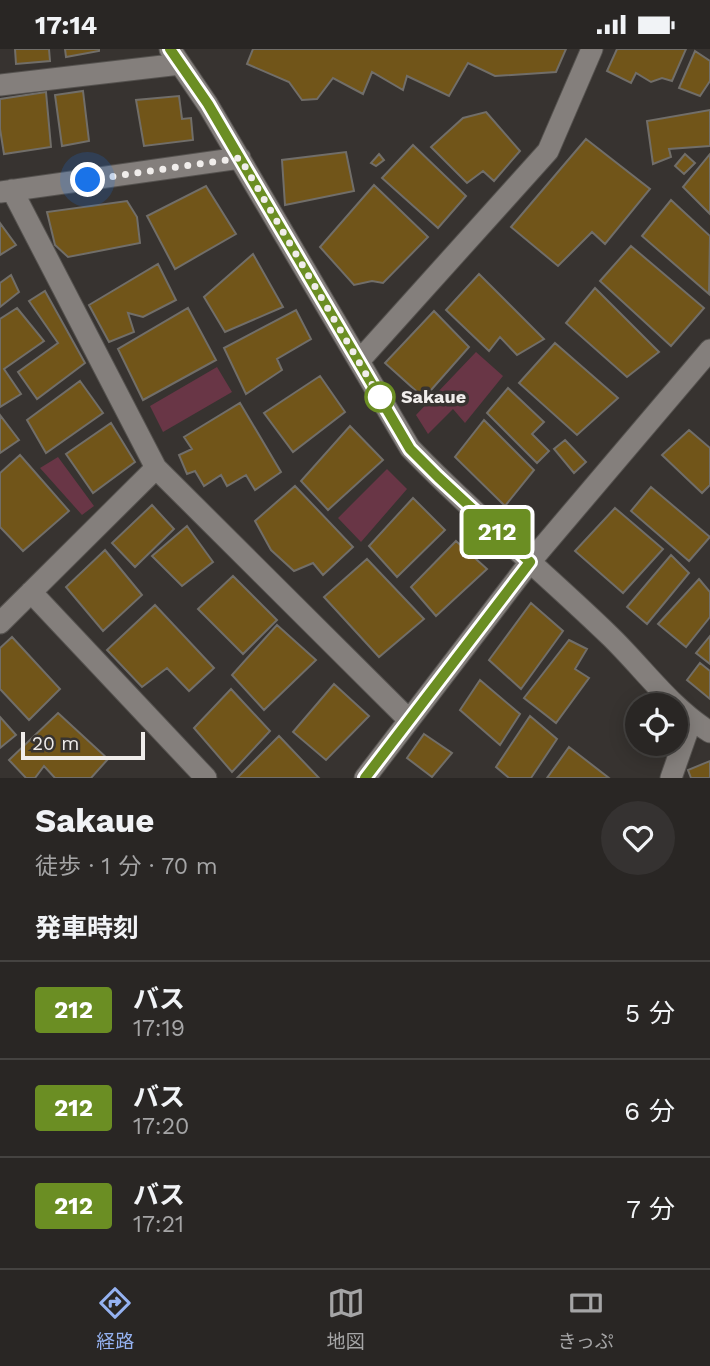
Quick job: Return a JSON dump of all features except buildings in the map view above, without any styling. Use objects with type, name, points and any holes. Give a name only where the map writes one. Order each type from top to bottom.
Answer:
[{"type":"street","points":[[359,361],[548,151],[592,49]]},
{"type":"street","points":[[0,85],[175,56],[208,104],[410,449],[611,637],[691,720],[710,732]]},
{"type":"street","points":[[240,158],[6,191],[156,468],[409,720]]},
{"type":"street","points":[[365,778],[530,562],[710,351]]},
{"type":"street","points":[[0,623],[156,468]]},
{"type":"street","points":[[31,592],[206,778]]},
{"type":"street","points":[[671,778],[691,720]]},
{"type":"shaded area","points":[[476,352],[503,376],[465,423],[453,409],[428,434],[416,415]]},
{"type":"shaded area","points":[[217,367],[232,392],[163,432],[150,406]]},
{"type":"shaded area","points":[[58,457],[94,506],[82,515],[40,468]]},
{"type":"shaded area","points":[[387,469],[407,489],[361,542],[338,518]]},
{"type":"bus line","name":"212","points":[[170,49],[208,104],[410,449],[530,562],[365,778]]},
{"type":"place","name":"Sakaue","points":[[380,397]]},
{"type":"route","points":[[88,180],[240,158],[384,405],[380,397]]}]
